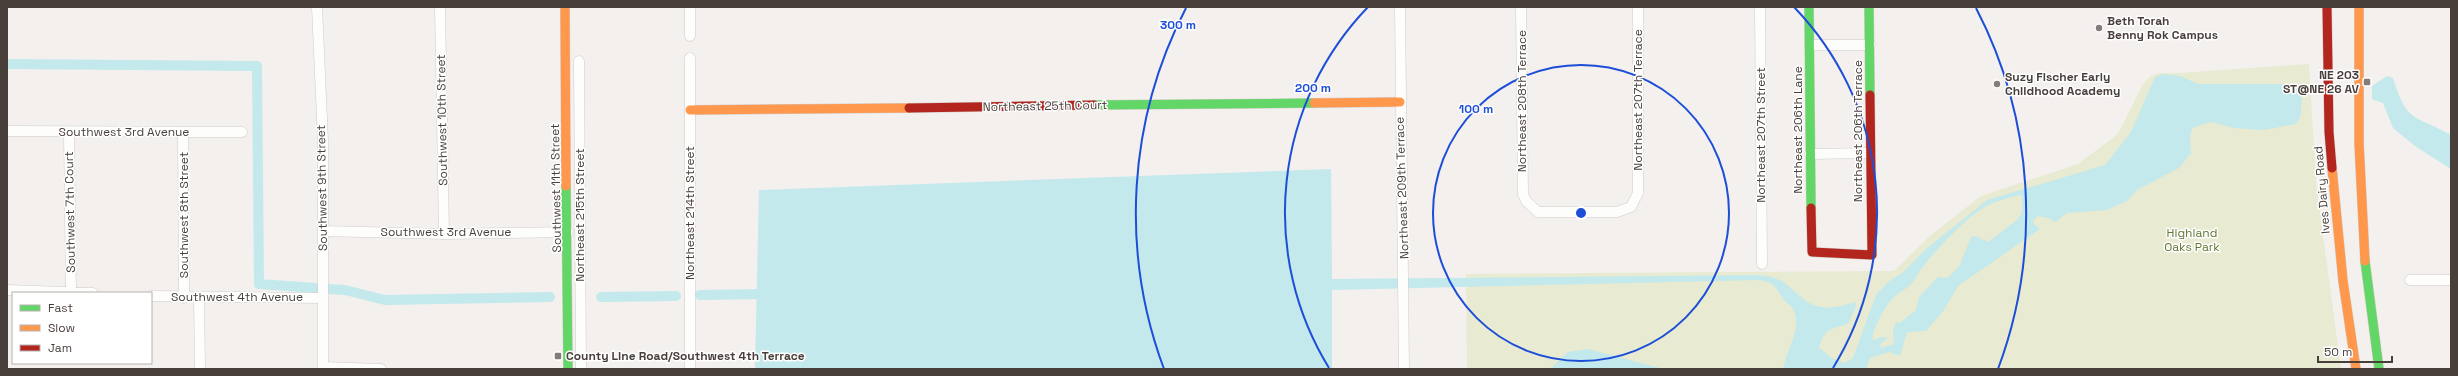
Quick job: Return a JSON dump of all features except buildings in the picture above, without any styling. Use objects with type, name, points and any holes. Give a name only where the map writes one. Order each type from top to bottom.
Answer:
[{"type":"street","name":"Southwest 9th Street","points":[[317,7],[323,231],[323,368]]},
{"type":"street","name":"Southwest 10th Street","points":[[440,7],[444,234]]},
{"type":"street","name":"Southwest 11th Street","points":[[565,7],[568,369]]},
{"type":"street","points":[[690,7],[690,36]]},
{"type":"street","name":"Northeast 209th Terrace","points":[[1400,7],[1404,369]]},
{"type":"street","name":"Northeast 208th Terrace","points":[[1521,7],[1522,194],[1526,201],[1538,212],[1617,212],[1631,207],[1638,193]]},
{"type":"street","name":"Northeast 207th Terrace","points":[[1638,7],[1638,193]]},
{"type":"street","name":"Northeast 207th Street","points":[[1760,7],[1762,264]]},
{"type":"street","name":"Northeast 206th Lane","points":[[1809,7],[1812,252]]},
{"type":"street","name":"Northeast 206th Terrace","points":[[1812,252],[1872,255],[1869,152],[1869,7]]},
{"type":"street","name":"Ives Dairy Road","points":[[2326,7],[2329,132],[2343,281],[2356,369]]},
{"type":"street","points":[[2358,7],[2362,225],[2368,295],[2379,369]]},
{"type":"street","points":[[1810,45],[1870,45]]},
{"type":"street","name":"Northeast 214th Street","points":[[690,58],[690,369]]},
{"type":"street","name":"Northeast 215th Street","points":[[579,60],[581,369]]},
{"type":"street","name":"Northeast 25th Court","points":[[690,110],[1400,102]]},
{"type":"street","name":"Southwest 3rd Avenue","points":[[7,131],[69,133],[242,132]]},
{"type":"street","name":"Southwest 8th Street","points":[[183,132],[184,298]]},
{"type":"street","name":"Southwest 7th Court","points":[[69,133],[71,292]]},
{"type":"street","points":[[1810,154],[1869,152]]},
{"type":"street","name":"Southwest 3rd Avenue","points":[[323,231],[444,234],[568,232]]},
{"type":"street","points":[[2410,280],[2451,280]]},
{"type":"street","points":[[7,290],[71,292]]},
{"type":"street","name":"Southwest 4th Avenue","points":[[152,296],[184,298],[323,298]]},
{"type":"street","points":[[199,298],[200,369]]},
{"type":"street","points":[[323,368],[381,369]]},
{"type":"green space","name":"Highland Oaks Park","points":[[2309,64],[2316,183],[2341,369],[1467,369],[1466,274],[1894,271],[1931,235],[1981,196],[2078,164],[2118,134],[2143,84],[2151,76],[2160,73]]},
{"type":"water","points":[[2164,74],[2180,76],[2198,84],[2302,84],[2301,115],[2296,124],[2264,130],[2234,128],[2211,122],[2192,128],[2190,138],[2191,153],[2179,168],[2137,190],[2127,201],[2107,210],[2067,213],[2055,222],[2048,218],[2038,216],[2033,220],[2034,224],[2040,229],[1958,286],[1944,310],[1926,331],[1907,332],[1900,356],[1889,352],[1870,358],[1866,369],[1783,369],[1795,331],[1796,316],[1792,307],[1784,300],[1773,285],[1759,280],[1332,290],[1332,369],[755,369],[759,190],[1331,169],[1332,279],[1759,275],[1780,280],[1816,306],[1834,307],[1855,302],[1856,306],[1849,323],[1833,328],[1827,332],[1824,335],[1819,347],[1830,357],[1844,363],[1853,358],[1876,295],[1888,282],[1902,273],[1926,249],[1987,200],[2105,165],[2131,132],[2155,77]],"holes":[[[2020,195],[2022,196],[2022,213],[2017,220],[1988,242],[1975,236],[1971,237],[1959,267],[1947,278],[1938,277],[1919,297],[1916,310],[1900,323],[1896,322],[1893,331],[1894,344],[1881,348],[1880,344],[1888,338],[1882,337],[1873,340],[1873,336],[1874,330],[1884,311],[1891,300],[1913,282],[1920,271],[1944,242],[1973,215],[1985,207],[2004,199]]]},
{"type":"water","points":[[2387,76],[2393,78],[2403,103],[2413,116],[2451,135],[2451,169],[2415,146],[2393,128],[2383,103],[2372,99],[2372,86]]},
{"type":"water","points":[[1588,349],[1664,369],[1550,369],[1568,352]]},
{"type":"waterway","points":[[7,64],[257,66],[259,284],[316,288]]},
{"type":"waterway","points":[[328,289],[345,290],[385,300],[550,297]]},
{"type":"waterway","points":[[700,295],[770,294]]},
{"type":"waterway","points":[[601,297],[676,296]]},
{"type":"traffic: fast","points":[[1809,7],[1811,208]]},
{"type":"traffic: fast","points":[[1869,7],[1870,95]]},
{"type":"traffic: fast","points":[[1094,105],[1314,103]]},
{"type":"traffic: fast","points":[[566,186],[568,369]]},
{"type":"traffic: fast","points":[[2365,261],[2379,369]]},
{"type":"traffic: slow","points":[[565,7],[566,186]]},
{"type":"traffic: slow","points":[[2359,7],[2359,143],[2365,261]]},
{"type":"traffic: slow","points":[[1314,103],[1400,102]]},
{"type":"traffic: slow","points":[[690,110],[909,108]]},
{"type":"traffic: slow","points":[[2332,168],[2343,281],[2356,369]]},
{"type":"traffic: jam","points":[[2327,7],[2329,132],[2332,168]]},
{"type":"traffic: jam","points":[[1811,208],[1812,252],[1872,255],[1870,95]]},
{"type":"traffic: jam","points":[[909,108],[1094,105]]},
{"type":"place","name":"Beth Torah Benny Rok Campus","points":[[2099,28]]},
{"type":"place","name":"NE 203 ST@NE 26 AV","points":[[2367,82]]},
{"type":"place","name":"Suzy Fischer Early Childhood Academy","points":[[1997,84]]},
{"type":"place","name":"County Line Road/Southwest 4th Terrace","points":[[558,356]]}]
